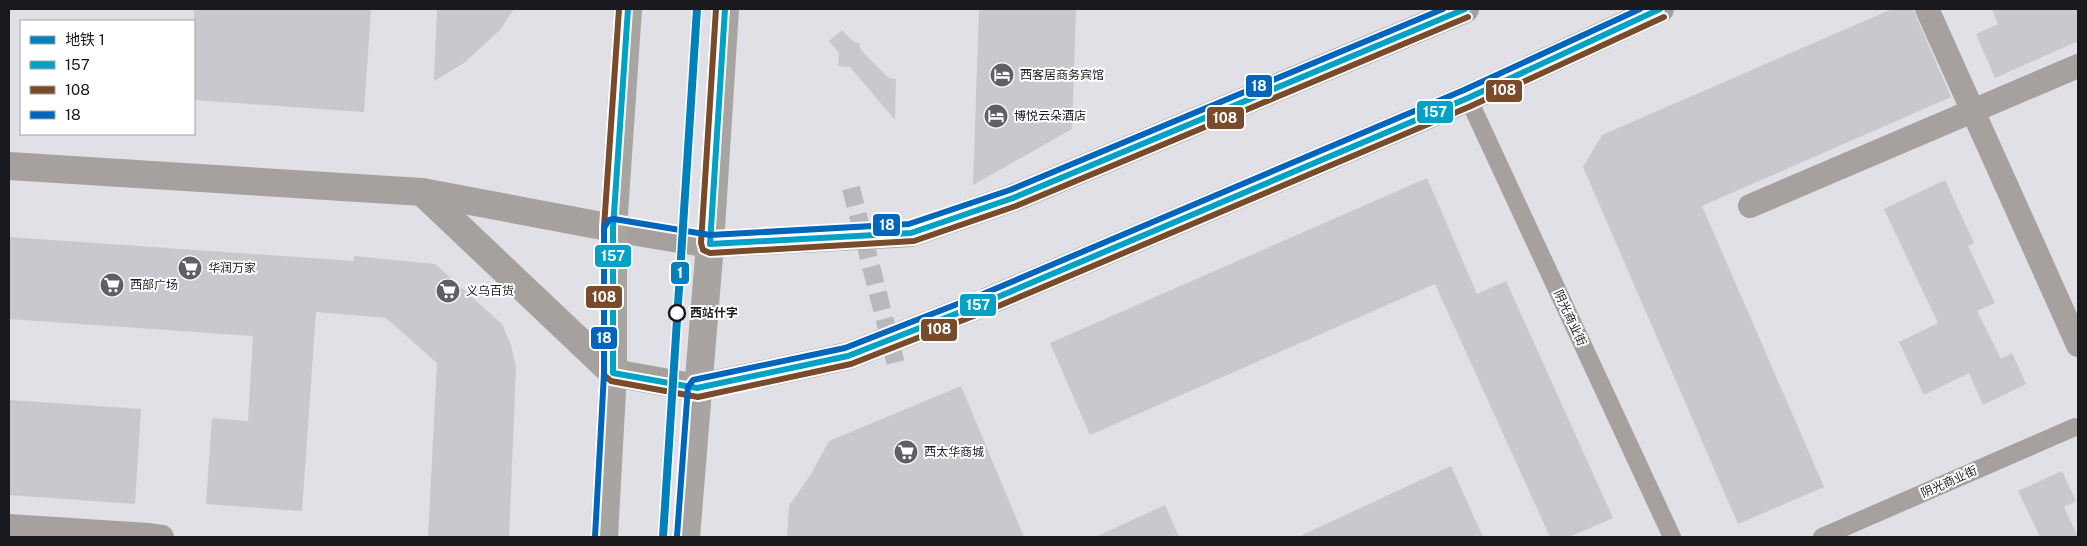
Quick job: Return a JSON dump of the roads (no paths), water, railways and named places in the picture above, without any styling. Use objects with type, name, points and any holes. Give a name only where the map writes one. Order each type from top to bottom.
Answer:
[{"type":"main road","points":[[604,537],[613,373],[613,228],[628,9]]},
{"type":"main road","points":[[686,537],[710,244],[725,9]]},
{"type":"main road","points":[[613,228],[710,244],[911,233],[1013,198],[1465,9]]},
{"type":"main road","points":[[613,373],[697,388],[848,356],[986,302],[1468,98],[1660,9]]},
{"type":"street","points":[[1927,9],[2078,345]]},
{"type":"street","points":[[1750,206],[2078,66]]},
{"type":"street","name":"阴光商业街","points":[[1468,98],[1672,537]]},
{"type":"street","points":[[9,166],[422,192],[613,228]]},
{"type":"street","points":[[422,192],[613,373]]},
{"type":"street","name":"阴光商业街","points":[[1822,537],[2075,428]]},
{"type":"street","points":[[9,526],[162,537]]},
{"type":"tunnel","points":[[851,188],[896,364]]},
{"type":"metro line","name":"1","points":[[663,537],[697,9]]},
{"type":"place","name":"西客居商务宾馆","points":[[1002,75]]},
{"type":"place","name":"博悦云朵酒店","points":[[996,116]]},
{"type":"place","name":"华润万家","points":[[190,268]]},
{"type":"place","name":"西部广场","points":[[112,285]]},
{"type":"place","name":"义乌百货","points":[[448,291]]},
{"type":"place","name":"西站什字","points":[[677,313]]},
{"type":"place","name":"西太华商城","points":[[906,452]]}]
